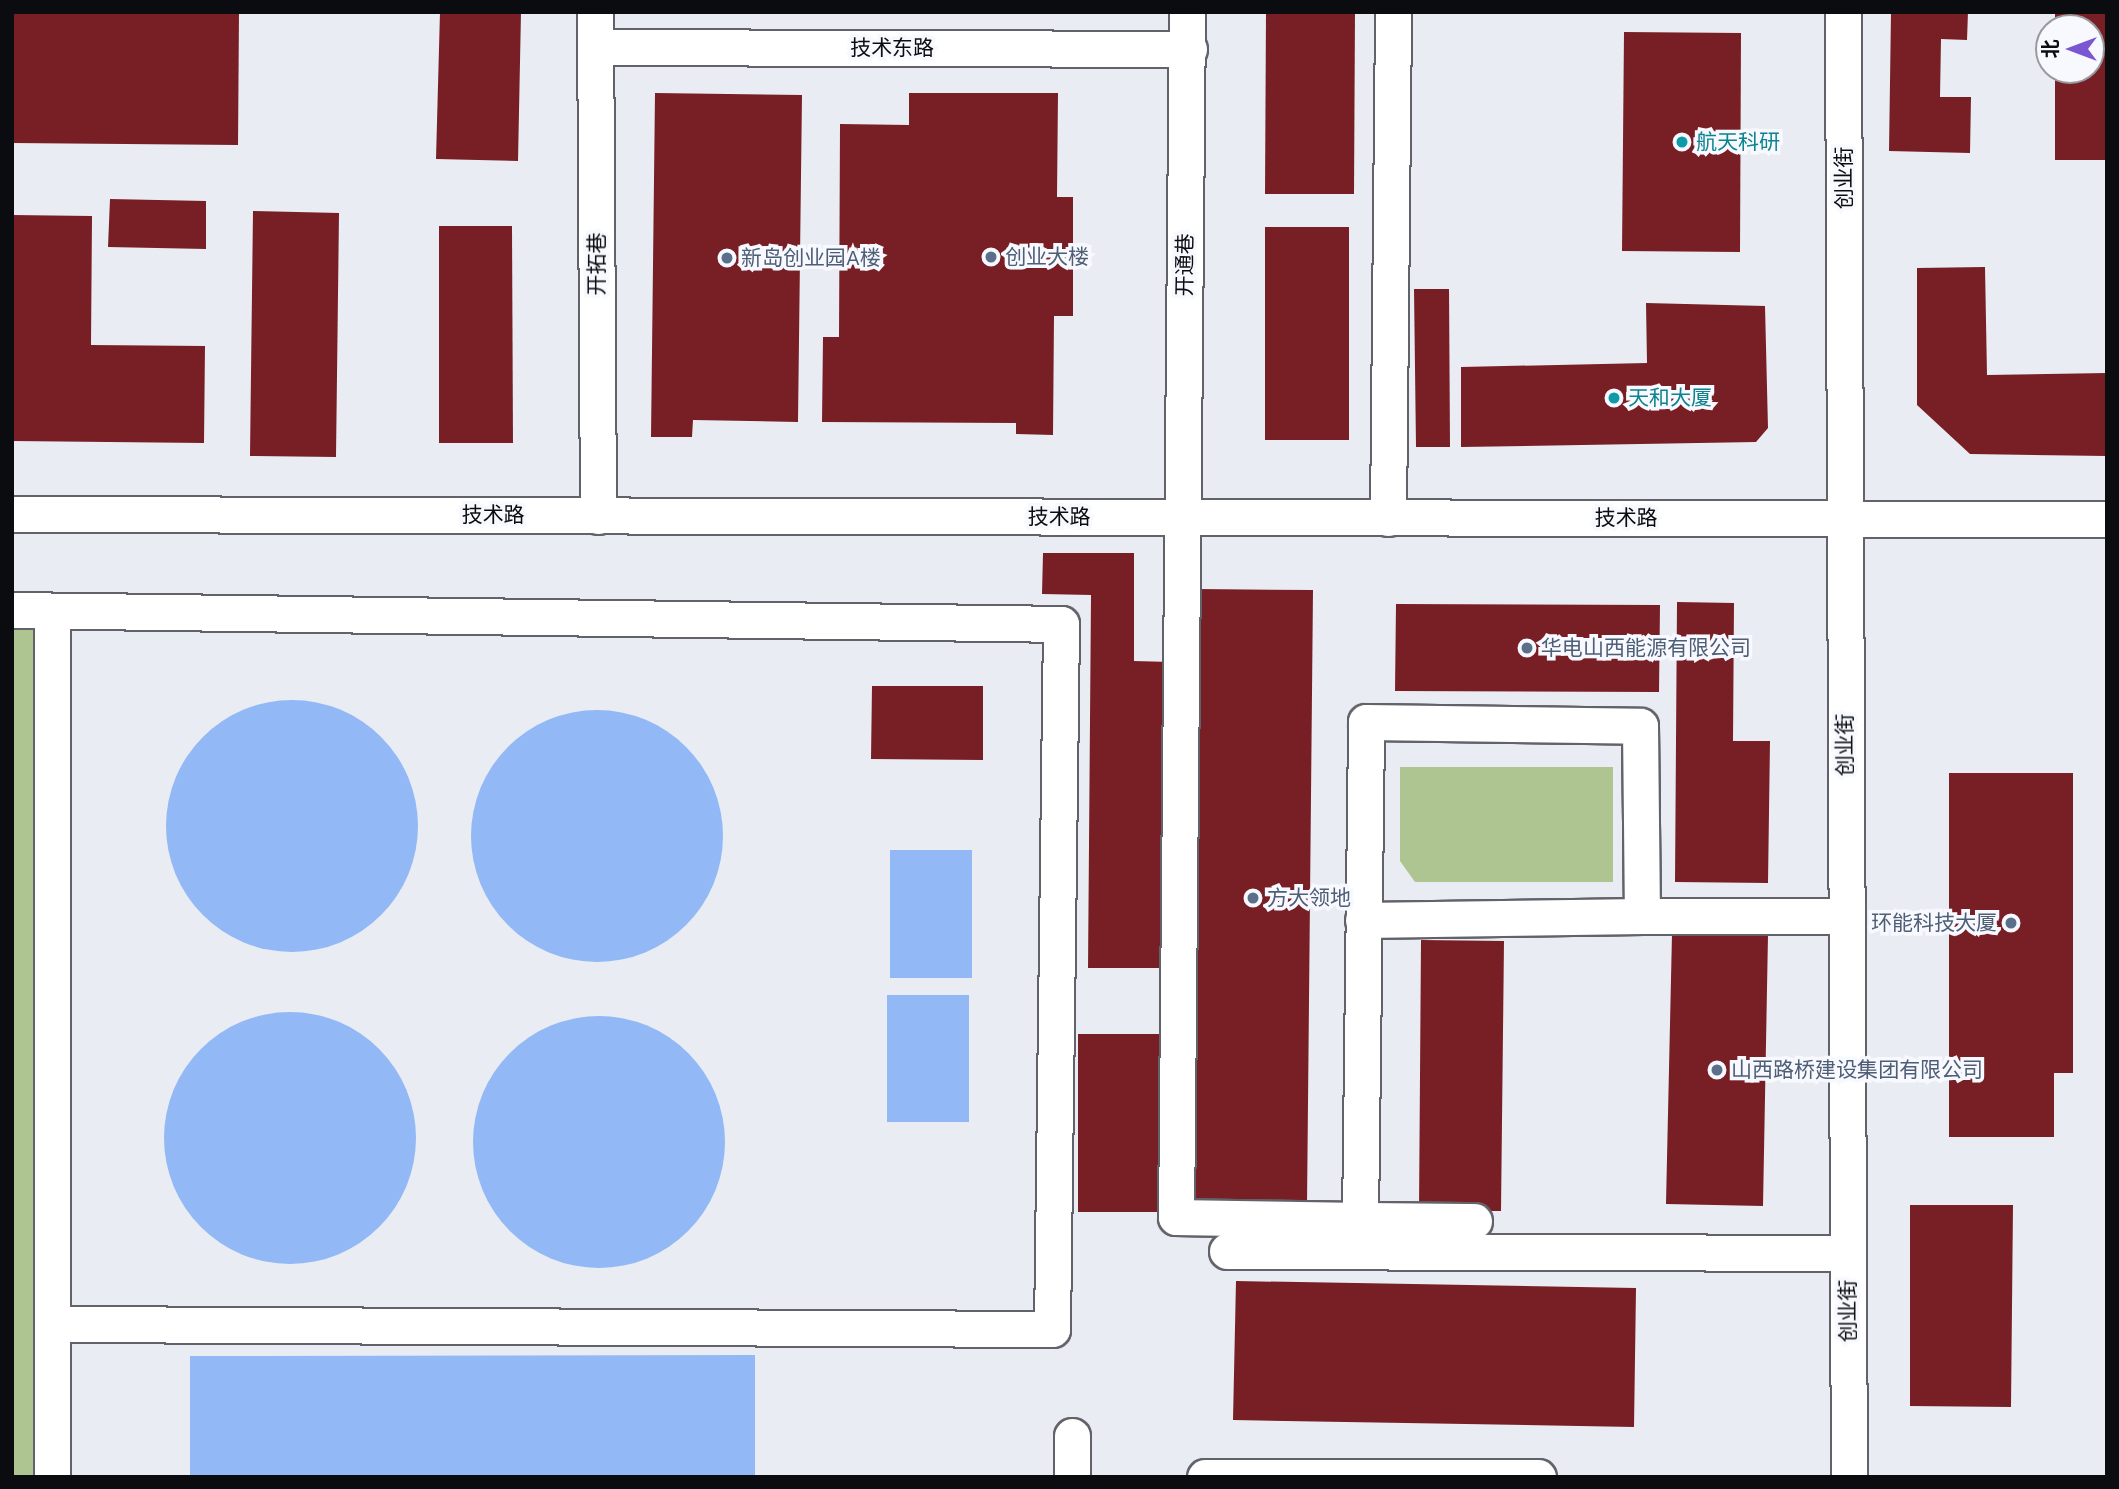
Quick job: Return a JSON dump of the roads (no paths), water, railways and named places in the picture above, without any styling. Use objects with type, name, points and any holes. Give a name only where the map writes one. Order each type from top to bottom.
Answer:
[{"type":"street","name":"开拓巷","points":[[595,12],[598,516]]},
{"type":"street","name":"开通巷","points":[[1187,12],[1189,49],[1174,265],[1182,517],[1176,1217],[1360,1220]]},
{"type":"street","points":[[1388,518],[1393,12]]},
{"type":"street","name":"创业街","points":[[1843,12],[1849,1477]]},
{"type":"street","name":"技术东路","points":[[596,47],[1189,49]]},
{"type":"street","name":"技术路","points":[[12,514],[2107,519]]},
{"type":"street","points":[[12,610],[1061,624],[1052,1329],[52,1324]]},
{"type":"street","points":[[52,611],[52,1477]]},
{"type":"street","points":[[1474,1221],[1360,1220],[1366,722],[1640,726],[1622,925]]},
{"type":"street","points":[[1363,920],[1622,925],[1846,916]]},
{"type":"street","points":[[1227,1251],[1847,1253]]},
{"type":"street","points":[[1072,1436],[1072,1477]]},
{"type":"street","points":[[1205,1477],[1538,1477]]},
{"type":"water","points":[[292,700],[317,703],[340,710],[362,721],[381,737],[397,756],[408,778],[415,801],[418,826],[415,851],[408,874],[397,896],[381,915],[362,931],[340,942],[317,949],[292,952],[267,949],[244,942],[222,931],[203,915],[187,896],[176,874],[169,851],[166,826],[169,801],[176,778],[187,756],[203,737],[222,721],[244,710],[267,703]]},
{"type":"water","points":[[597,710],[622,713],[645,720],[667,731],[686,747],[702,766],[713,788],[720,811],[723,836],[720,861],[713,884],[702,906],[686,925],[667,941],[645,952],[622,959],[597,962],[572,959],[549,952],[527,941],[508,925],[492,906],[481,884],[474,861],[471,836],[474,811],[481,788],[492,766],[508,747],[527,731],[549,720],[572,713]]},
{"type":"water","points":[[890,850],[972,850],[972,978],[890,978]]},
{"type":"water","points":[[887,995],[969,995],[969,1122],[887,1122]]},
{"type":"water","points":[[290,1012],[315,1015],[338,1022],[379,1049],[406,1090],[413,1113],[416,1138],[413,1163],[406,1186],[379,1227],[338,1254],[315,1261],[290,1264],[265,1261],[242,1254],[201,1227],[174,1186],[167,1163],[164,1138],[167,1113],[174,1090],[201,1049],[242,1022],[265,1015]]},
{"type":"water","points":[[599,1016],[624,1019],[647,1026],[669,1037],[688,1053],[704,1072],[715,1094],[722,1117],[725,1142],[722,1167],[715,1190],[704,1212],[688,1231],[669,1247],[647,1258],[624,1265],[599,1268],[574,1265],[551,1258],[529,1247],[510,1231],[494,1212],[483,1190],[476,1167],[473,1142],[476,1117],[483,1094],[494,1072],[510,1053],[529,1037],[551,1026],[574,1019]]},
{"type":"water","points":[[755,1355],[755,1477],[190,1477],[190,1356]]},
{"type":"place","name":"航天科研","points":[[1682,142]]},
{"type":"place","name":"创业大楼","points":[[991,257]]},
{"type":"place","name":"新岛创业园A楼","points":[[727,258]]},
{"type":"place","name":"天和大厦","points":[[1614,398]]},
{"type":"place","name":"华电山西能源有限公司","points":[[1527,648]]},
{"type":"place","name":"方大领地","points":[[1253,898]]},
{"type":"place","name":"环能科技大厦","points":[[2011,923]]},
{"type":"place","name":"山西路桥建设集团有限公司","points":[[1717,1070]]}]
